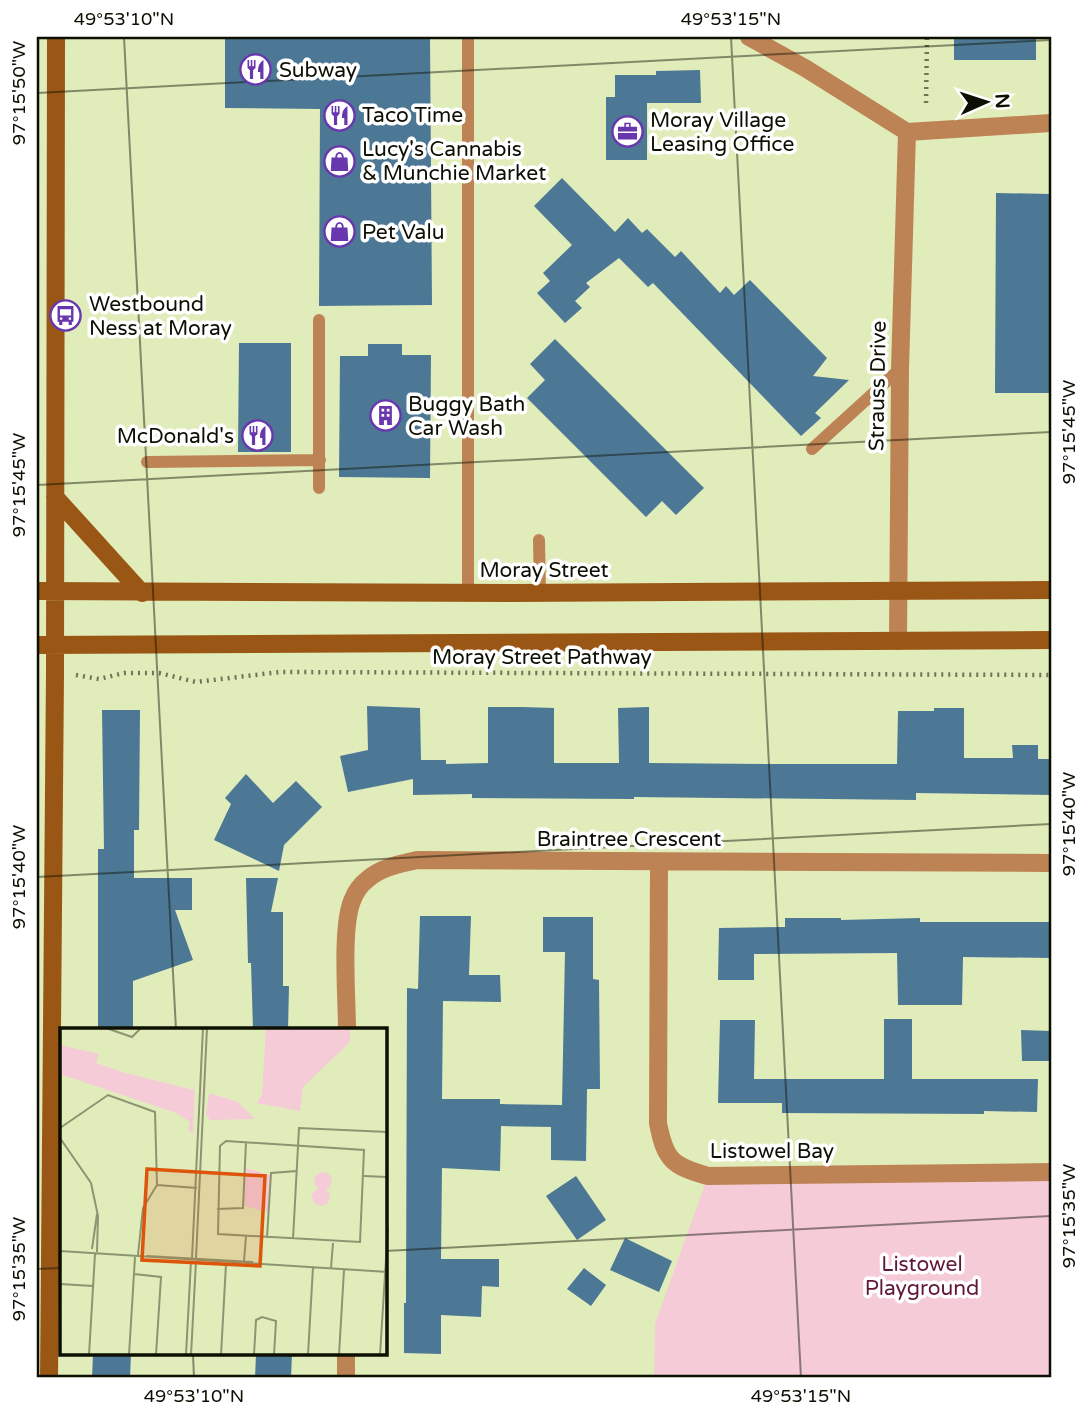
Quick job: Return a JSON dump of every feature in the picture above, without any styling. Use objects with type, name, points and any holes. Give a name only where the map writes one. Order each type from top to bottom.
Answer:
[{"type":"street","points":[[49,1378],[56,1224],[55,674],[46,645],[46,591],[55,497],[56,37]]},
{"type":"street","points":[[749,37],[805,68],[907,132],[1051,123]]},
{"type":"street","name":"Strauss Drive","points":[[898,641],[907,132]]},
{"type":"street","points":[[55,497],[142,593]]},
{"type":"street","name":"Moray Street","points":[[46,591],[540,593],[1051,590]]},
{"type":"street","points":[[46,645],[1051,639]]},
{"type":"street","name":"Braintree Crescent","points":[[347,1028],[347,934],[352,901],[369,877],[383,869],[418,860],[1051,863]]},
{"type":"street","name":"Listowel Bay","points":[[659,862],[658,1123],[663,1148],[675,1163],[689,1171],[708,1176],[1051,1172]]},
{"type":"street","points":[[346,1356],[346,1378]]},
{"type":"lane","points":[[468,37],[468,593]]},
{"type":"lane","points":[[319,320],[319,488]]},
{"type":"lane","points":[[812,449],[901,369]]},
{"type":"lane","points":[[147,462],[320,460]]},
{"type":"lane","points":[[539,540],[540,593]]},
{"type":"path","points":[[926,103],[927,37]]},
{"type":"path","name":"Moray Street Pathway","points":[[55,674],[80,675],[92,679],[124,673],[159,673],[196,681],[281,672],[1051,675]]},
{"type":"green space","name":"Listowel Playground","points":[[1051,1172],[1051,1378],[654,1378],[655,1324],[708,1176]]},
{"type":"building","points":[[225,37],[430,37],[432,305],[319,306],[320,109],[225,108]]},
{"type":"building","points":[[954,37],[1036,37],[1036,60],[954,60]]},
{"type":"building","name":"Moray Village Leasing Office","points":[[700,70],[701,103],[647,103],[647,160],[606,160],[606,97],[615,97],[615,75],[656,75],[656,71]]},
{"type":"building","points":[[562,178],[615,232],[628,218],[642,233],[647,229],[675,257],[681,251],[720,293],[726,286],[734,295],[750,280],[827,358],[813,376],[849,380],[815,413],[821,418],[801,436],[653,283],[648,287],[619,258],[586,283],[590,287],[575,301],[582,308],[565,323],[537,293],[550,281],[543,273],[572,245],[534,206]]},
{"type":"building","points":[[996,193],[1051,194],[1051,393],[995,393]]},
{"type":"building","points":[[555,339],[704,488],[676,515],[662,501],[646,517],[527,398],[545,380],[530,364]]},
{"type":"building","points":[[239,343],[291,343],[291,452],[238,452]]},
{"type":"building","name":"Buggy Bath Car Wash","points":[[368,344],[402,344],[402,355],[431,355],[430,478],[339,477],[340,356],[368,356]]},
{"type":"building","points":[[367,706],[420,708],[421,760],[446,760],[446,764],[488,763],[488,707],[554,708],[554,763],[619,763],[618,708],[649,707],[649,763],[770,764],[897,764],[898,711],[964,708],[964,758],[1013,758],[1012,745],[1038,745],[1038,759],[1051,759],[1051,795],[916,793],[916,800],[472,798],[472,794],[413,795],[413,779],[348,792],[340,756],[368,750]]},
{"type":"building","points":[[102,710],[140,710],[139,830],[134,830],[134,878],[192,878],[192,910],[175,910],[193,960],[133,981],[133,1028],[98,1028],[98,849],[104,849]]},
{"type":"building","points":[[246,774],[273,803],[296,781],[322,807],[284,845],[279,871],[214,840],[231,804],[225,798]]},
{"type":"building","points":[[246,878],[278,878],[271,912],[283,912],[283,986],[289,986],[288,1028],[253,1028],[251,963],[248,963]]},
{"type":"building","points":[[420,916],[471,916],[469,975],[500,975],[501,1002],[443,1001],[442,1099],[500,1099],[500,1104],[562,1105],[565,952],[543,952],[543,917],[593,917],[593,979],[599,980],[600,1089],[587,1089],[586,1161],[551,1160],[551,1127],[501,1126],[500,1171],[442,1168],[441,1259],[499,1259],[499,1287],[482,1286],[481,1317],[441,1315],[441,1354],[404,1353],[407,988],[418,989]]},
{"type":"building","points":[[785,918],[1051,922],[1051,958],[963,957],[962,1005],[898,1005],[897,953],[754,954],[754,980],[718,980],[719,928],[785,927]]},
{"type":"building","points":[[884,1019],[912,1019],[912,1079],[1038,1079],[1037,1112],[782,1113],[782,1103],[718,1103],[720,1020],[755,1020],[754,1079],[884,1079]]},
{"type":"building","points":[[1021,1030],[1051,1031],[1051,1061],[1022,1061]]},
{"type":"building","points":[[576,1176],[606,1220],[577,1240],[546,1196]]},
{"type":"building","points":[[625,1238],[672,1261],[659,1292],[610,1270]]},
{"type":"building","points":[[584,1268],[606,1285],[591,1306],[567,1289]]},
{"type":"building","points":[[93,1356],[131,1356],[130,1378],[92,1378]]},
{"type":"building","points":[[256,1356],[292,1356],[291,1378],[255,1378]]},
{"type":"place","name":"Subway","points":[[256,70]]},
{"type":"place","name":"Taco Time","points":[[339,115]]},
{"type":"place","name":"Moray Village Leasing Office","points":[[627,132]]},
{"type":"place","name":"Lucy's Cannabis & Munchie Market","points":[[339,161]]},
{"type":"place","name":"Pet Valu","points":[[339,232]]},
{"type":"place","name":"Westbound Ness at Moray","points":[[66,316]]},
{"type":"place","name":"Buggy Bath Car Wash","points":[[385,416]]},
{"type":"place","name":"McDonald's","points":[[257,436]]}]
